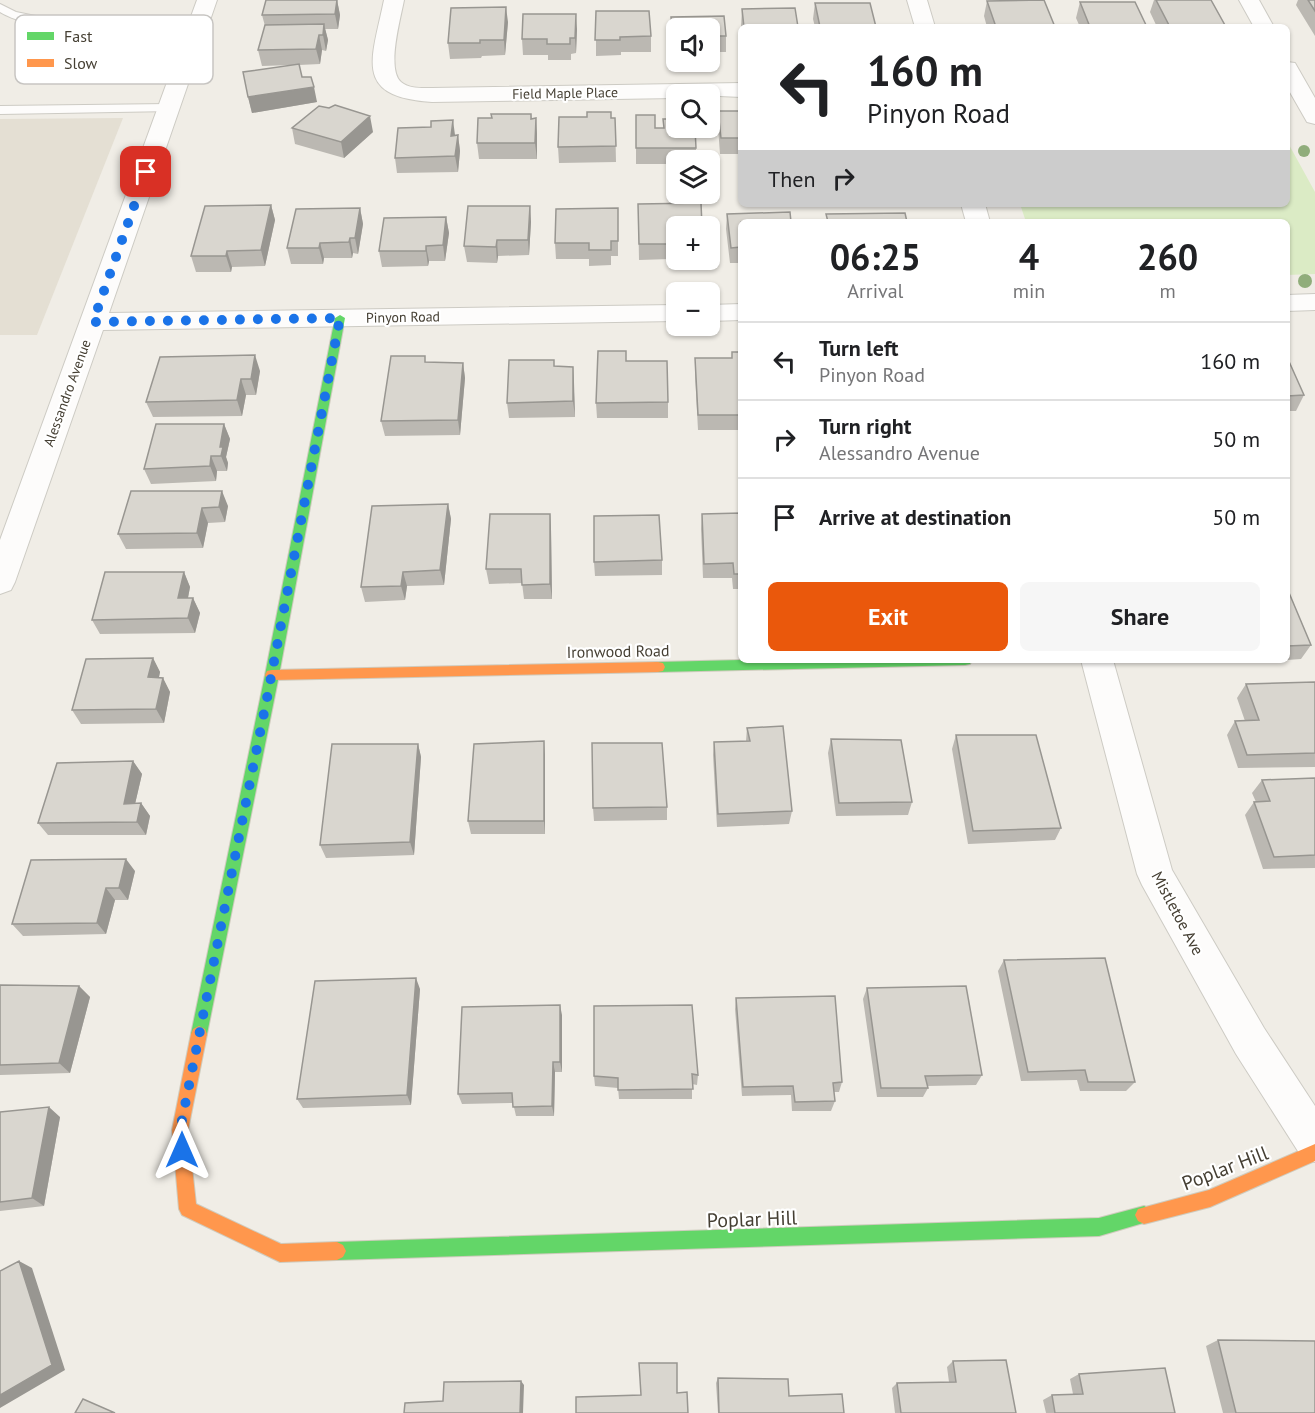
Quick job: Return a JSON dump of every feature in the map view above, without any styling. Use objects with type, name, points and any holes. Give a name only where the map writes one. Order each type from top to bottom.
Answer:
[{"type":"street","name":"Alessandro Avenue","points":[[202,15],[207,0]]},
{"type":"street","name":"Field Maple Place","points":[[394,0],[383,59],[383,73],[391,85],[404,92],[432,95],[738,90]]},
{"type":"street","points":[[917,0],[924,24]]},
{"type":"street","points":[[1249,0],[1262,24]]},
{"type":"street","points":[[1296,78],[1315,117]]},
{"type":"street","name":"Alessandro Avenue","points":[[0,582],[177,84]]},
{"type":"street","points":[[1290,303],[1315,302]]},
{"type":"street","points":[[720,313],[738,312]]},
{"type":"street","name":"Pinyon Road","points":[[93,322],[666,313]]},
{"type":"street","points":[[272,675],[340,318]]},
{"type":"street","name":"Ironwood Road","points":[[272,675],[826,663]]},
{"type":"street","name":"Mistletoe Ave","points":[[1098,663],[1155,874],[1250,1041],[1315,1142]]},
{"type":"street","name":"Poplar Hill","points":[[272,675],[180,1130],[188,1209],[280,1253],[1099,1227],[1210,1198],[1315,1152]]},
{"type":"lane","points":[[0,7],[4,13],[15,17]]},
{"type":"lane","points":[[0,110],[169,108]]},
{"type":"shaded area","points":[[123,118],[37,335],[0,335],[0,119]]},
{"type":"green space","points":[[1290,146],[1315,192],[1315,274],[1290,275],[1290,219],[1025,219],[1021,207],[1290,207]]},
{"type":"building","points":[[266,0],[337,0],[335,14],[262,15]]},
{"type":"building","points":[[1044,0],[1054,24],[995,24],[987,1]]},
{"type":"building","points":[[1156,0],[1211,0],[1224,24],[1168,24]]},
{"type":"building","points":[[1308,0],[1315,0],[1315,11]]},
{"type":"building","points":[[1080,2],[1135,2],[1146,24],[1089,24]]},
{"type":"building","points":[[815,3],[870,3],[875,24],[819,24]]},
{"type":"building","points":[[506,7],[504,40],[448,43],[451,8]]},
{"type":"building","points":[[795,8],[798,24],[744,24],[742,9]]},
{"type":"building","points":[[596,11],[649,11],[651,36],[595,40]]},
{"type":"building","points":[[523,14],[576,14],[575,38],[570,38],[570,44],[547,44],[547,39],[522,39]]},
{"type":"building","points":[[724,16],[726,36],[720,36],[720,18],[671,17]]},
{"type":"building","points":[[324,24],[323,35],[319,35],[316,49],[258,50],[265,25]]},
{"type":"building","points":[[299,64],[302,77],[311,77],[314,87],[248,97],[243,72]]},
{"type":"building","points":[[335,105],[370,116],[341,142],[292,128],[319,106],[329,108]]},
{"type":"building","points":[[720,111],[738,111],[738,138],[721,138]]},
{"type":"building","points":[[587,112],[611,112],[611,118],[615,118],[616,146],[558,147],[559,117],[587,117]]},
{"type":"building","points":[[491,114],[531,114],[531,119],[536,118],[535,143],[477,143],[478,118],[492,118]]},
{"type":"building","points":[[636,115],[655,115],[655,128],[664,128],[663,119],[666,119],[666,138],[696,138],[696,148],[636,148]]},
{"type":"building","points":[[453,120],[451,136],[458,135],[455,156],[395,158],[398,128],[431,127],[431,121]]},
{"type":"building","points":[[638,204],[701,204],[702,216],[666,216],[666,244],[639,244]]},
{"type":"building","points":[[271,205],[261,250],[227,251],[226,256],[191,256],[205,206]]},
{"type":"building","points":[[468,206],[530,206],[528,240],[497,240],[496,247],[464,246]]},
{"type":"building","points":[[360,208],[355,238],[350,238],[349,242],[320,243],[319,248],[287,248],[296,209]]},
{"type":"building","points":[[618,208],[618,241],[611,241],[611,250],[589,250],[589,243],[555,243],[556,209]]},
{"type":"building","points":[[790,212],[791,219],[738,219],[738,247],[731,248],[727,214]]},
{"type":"building","points":[[905,213],[906,219],[827,219],[826,214]]},
{"type":"building","points":[[446,217],[443,245],[426,246],[426,251],[379,251],[384,218]]},
{"type":"building","points":[[598,351],[626,351],[626,361],[667,361],[668,402],[596,403]]},
{"type":"building","points":[[732,352],[738,352],[738,415],[698,415],[695,358],[732,358]]},
{"type":"building","points":[[255,355],[251,379],[241,379],[237,400],[146,402],[160,357]]},
{"type":"building","points":[[391,356],[425,356],[425,362],[463,363],[458,420],[381,421]]},
{"type":"building","points":[[509,360],[554,360],[554,366],[573,367],[573,401],[507,403]]},
{"type":"building","points":[[1290,364],[1304,395],[1290,396]]},
{"type":"building","points":[[156,424],[224,424],[220,447],[223,447],[221,456],[211,456],[210,466],[144,469]]},
{"type":"building","points":[[131,491],[222,491],[219,507],[202,508],[197,533],[118,534]]},
{"type":"building","points":[[448,504],[440,570],[403,572],[401,586],[361,587],[372,506]]},
{"type":"building","points":[[738,513],[738,574],[734,574],[733,563],[704,564],[702,514]]},
{"type":"building","points":[[490,514],[550,514],[550,584],[522,585],[521,569],[486,569]]},
{"type":"building","points":[[659,515],[662,560],[594,562],[594,516]]},
{"type":"building","points":[[105,572],[184,572],[178,598],[193,598],[188,618],[92,620]]},
{"type":"building","points":[[1290,595],[1311,645],[1290,646]]},
{"type":"building","points":[[153,658],[148,677],[163,678],[156,709],[72,710],[86,659]]},
{"type":"building","points":[[1315,682],[1315,753],[1247,755],[1235,721],[1259,720],[1246,684]]},
{"type":"building","points":[[783,726],[792,811],[718,814],[714,742],[750,741],[747,728]]},
{"type":"building","points":[[956,735],[1036,735],[1061,828],[973,831]]},
{"type":"building","points":[[831,739],[901,740],[912,802],[839,803]]},
{"type":"building","points":[[544,741],[544,821],[468,821],[474,744]]},
{"type":"building","points":[[592,743],[662,743],[667,807],[593,808]]},
{"type":"building","points":[[332,744],[418,744],[410,842],[320,845]]},
{"type":"building","points":[[133,761],[124,804],[141,803],[137,822],[38,823],[57,763]]},
{"type":"building","points":[[1315,778],[1315,855],[1274,857],[1254,802],[1270,801],[1262,780]]},
{"type":"building","points":[[126,859],[119,888],[106,888],[97,923],[12,924],[31,860]]},
{"type":"building","points":[[1105,958],[1135,1082],[1088,1082],[1085,1070],[1028,1072],[1004,960]]},
{"type":"building","points":[[416,978],[407,1095],[297,1099],[315,981]]},
{"type":"building","points":[[0,985],[79,986],[59,1063],[0,1065]]},
{"type":"building","points":[[966,986],[982,1075],[925,1076],[928,1088],[881,1088],[867,988]]},
{"type":"building","points":[[835,996],[842,1082],[833,1083],[835,1101],[795,1102],[793,1086],[743,1087],[736,998]]},
{"type":"building","points":[[560,1005],[560,1062],[553,1062],[552,1106],[513,1107],[512,1093],[458,1094],[462,1007]]},
{"type":"building","points":[[692,1005],[698,1075],[692,1074],[693,1089],[618,1090],[618,1078],[594,1076],[594,1006]]},
{"type":"building","points":[[49,1107],[32,1198],[0,1202],[0,1112]]},
{"type":"building","points":[[19,1261],[52,1365],[0,1395],[0,1271]]},
{"type":"building","points":[[1218,1340],[1315,1341],[1315,1413],[1236,1413]]},
{"type":"building","points":[[1006,1360],[1016,1413],[901,1413],[897,1383],[956,1382],[953,1361]]},
{"type":"building","points":[[639,1363],[677,1363],[677,1393],[687,1392],[688,1413],[576,1413],[576,1397],[641,1395]]},
{"type":"building","points":[[1165,1368],[1175,1413],[1055,1413],[1052,1395],[1083,1394],[1079,1374]]},
{"type":"building","points":[[718,1378],[788,1379],[789,1396],[842,1394],[844,1413],[719,1413]]},
{"type":"building","points":[[521,1381],[520,1413],[404,1413],[405,1403],[443,1401],[444,1382]]},
{"type":"building","points":[[83,1399],[115,1413],[75,1413]]},
{"type":"traffic: fast","points":[[199,1034],[272,675],[340,318]]},
{"type":"traffic: fast","points":[[658,667],[833,663]]},
{"type":"traffic: fast","points":[[337,1251],[1099,1227],[1144,1215]]},
{"type":"traffic: slow","points":[[272,675],[658,667]]},
{"type":"traffic: slow","points":[[199,1034],[180,1130],[188,1209],[280,1253],[337,1251]]},
{"type":"traffic: slow","points":[[1144,1215],[1210,1198],[1315,1152]]},
{"type":"route","points":[[146,172],[93,322],[340,318],[267,698],[180,1130],[182,1150]]}]
